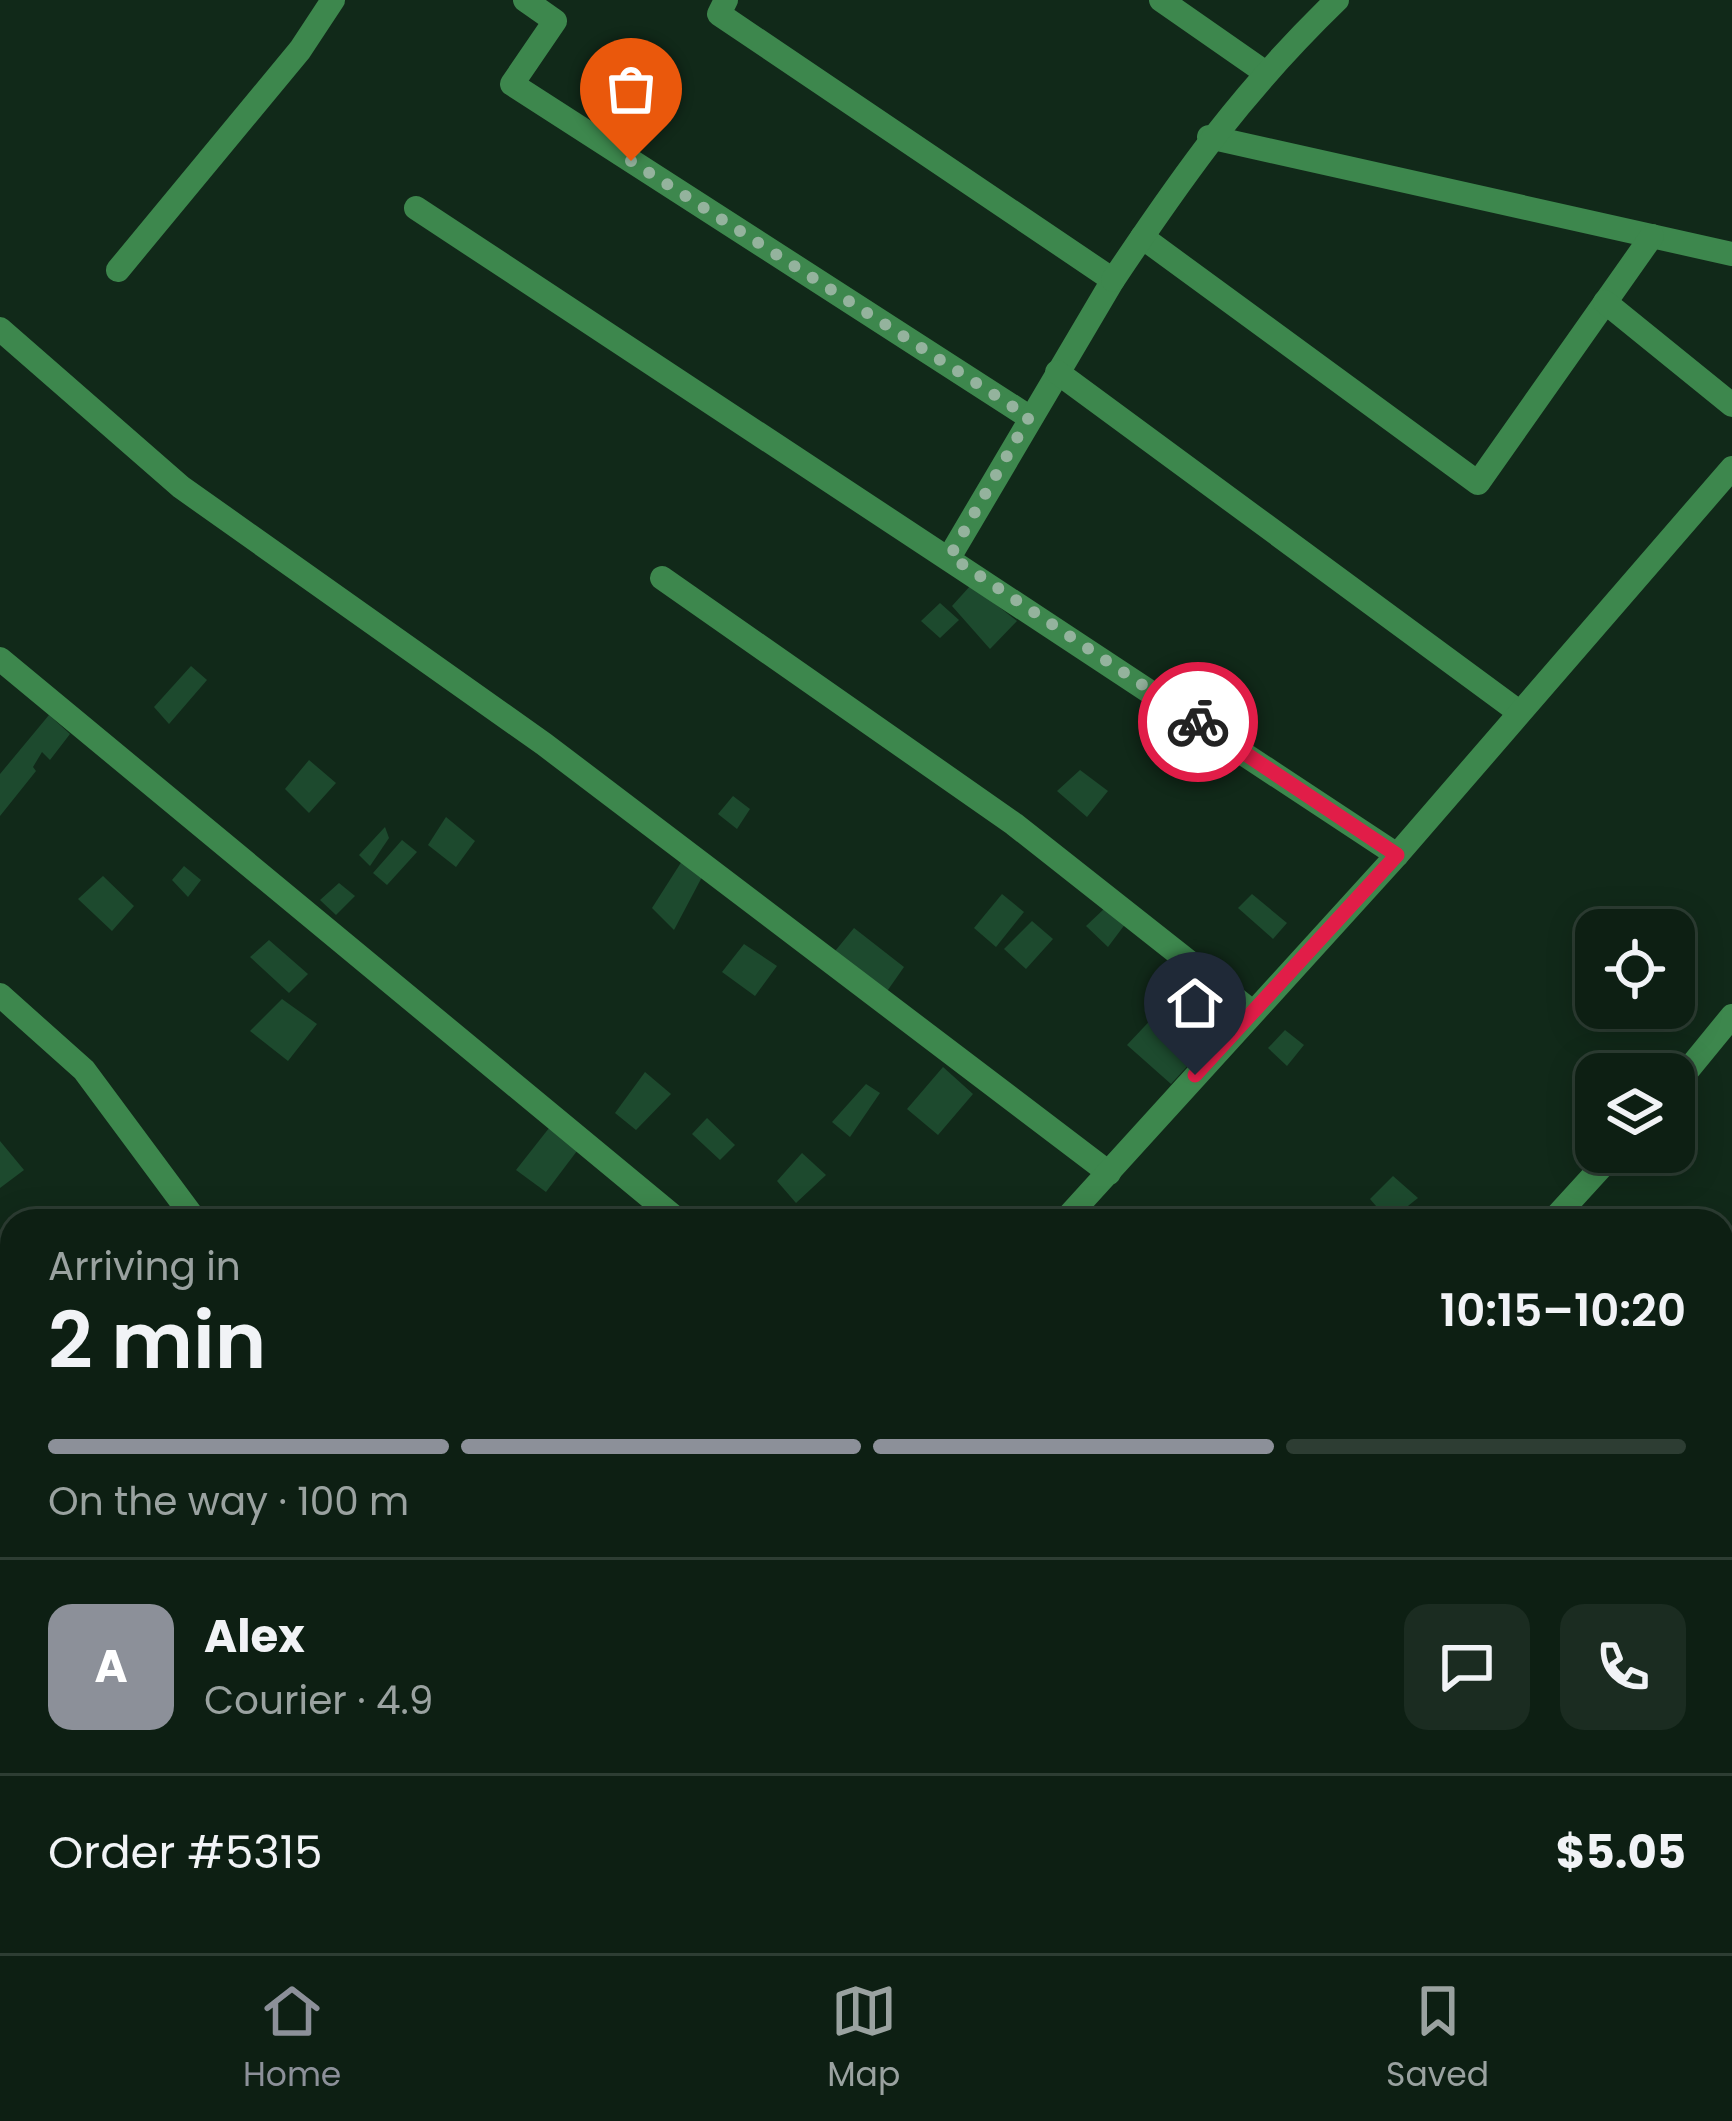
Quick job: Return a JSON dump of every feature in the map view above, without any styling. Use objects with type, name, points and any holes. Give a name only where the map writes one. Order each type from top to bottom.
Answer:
[{"type":"street","points":[[118,270],[300,50],[333,0]]},
{"type":"street","points":[[525,0],[555,21],[512,85],[1029,417]]},
{"type":"street","points":[[726,0],[719,14],[1113,280]]},
{"type":"street","points":[[1161,0],[1264,70]]},
{"type":"street","points":[[950,556],[1113,280],[1209,137],[1264,70],[1336,0]]},
{"type":"street","points":[[1209,137],[1732,254]]},
{"type":"street","points":[[416,208],[1397,855]]},
{"type":"street","points":[[1142,237],[1478,483],[1652,236]]},
{"type":"street","points":[[1605,302],[1732,405]]},
{"type":"street","points":[[0,329],[181,487],[544,744],[1109,1173]]},
{"type":"street","points":[[1057,372],[1519,712]]},
{"type":"street","points":[[1075,1209],[1397,855],[1732,468]]},
{"type":"street","points":[[662,578],[1014,824],[1251,1011]]},
{"type":"street","points":[[0,659],[665,1209]]},
{"type":"street","points":[[0,994],[84,1070],[187,1209]]},
{"type":"street","points":[[1695,1061],[1732,1016]]},
{"type":"street","points":[[1563,1209],[1596,1173]]},
{"type":"building","points":[[971,585],[1017,621],[990,649],[952,606]]},
{"type":"building","points":[[940,603],[959,620],[940,638],[921,621]]},
{"type":"building","points":[[191,666],[207,680],[169,724],[154,707]]},
{"type":"building","points":[[49,715],[70,734],[50,760],[42,752],[33,767],[36,771],[0,816],[0,774]]},
{"type":"building","points":[[309,760],[336,783],[309,813],[285,789]]},
{"type":"building","points":[[1080,770],[1108,791],[1087,817],[1057,791]]},
{"type":"building","points":[[733,796],[750,809],[737,829],[718,814]]},
{"type":"building","points":[[446,817],[475,841],[456,867],[428,845]]},
{"type":"building","points":[[385,827],[389,838],[370,866],[359,855]]},
{"type":"building","points":[[402,840],[417,852],[387,885],[373,873]]},
{"type":"building","points":[[682,861],[702,877],[674,930],[652,908]]},
{"type":"building","points":[[184,866],[201,880],[188,897],[172,880]]},
{"type":"building","points":[[103,876],[134,906],[112,931],[78,899]]},
{"type":"building","points":[[339,883],[355,896],[336,915],[320,900]]},
{"type":"building","points":[[1002,894],[1024,912],[996,947],[974,928]]},
{"type":"building","points":[[1252,894],[1287,923],[1273,939],[1238,908]]},
{"type":"building","points":[[1105,908],[1126,923],[1108,947],[1086,926]]},
{"type":"building","points":[[1032,921],[1053,939],[1026,969],[1004,949]]},
{"type":"building","points":[[854,928],[904,967],[883,997],[831,956]]},
{"type":"building","points":[[269,940],[308,974],[289,993],[250,957]]},
{"type":"building","points":[[744,944],[777,966],[755,996],[722,972]]},
{"type":"building","points":[[1192,976],[1236,1013],[1171,1084],[1127,1045]]},
{"type":"building","points":[[282,999],[317,1024],[288,1061],[250,1031]]},
{"type":"building","points":[[1285,1030],[1304,1045],[1287,1066],[1268,1048]]},
{"type":"building","points":[[943,1067],[973,1094],[938,1135],[907,1109]]},
{"type":"building","points":[[645,1072],[671,1094],[636,1130],[615,1113]]},
{"type":"building","points":[[866,1084],[880,1093],[850,1137],[832,1122]]},
{"type":"building","points":[[707,1118],[735,1145],[720,1160],[692,1134]]},
{"type":"building","points":[[553,1123],[583,1143],[546,1192],[516,1170]]},
{"type":"building","points":[[0,1141],[24,1170],[0,1188]]},
{"type":"building","points":[[802,1153],[826,1175],[796,1203],[777,1181]]},
{"type":"building","points":[[1393,1176],[1418,1198],[1404,1209],[1379,1209],[1370,1199]]},
{"type":"way so far","points":[[631,161],[1029,417],[950,556],[1198,722]]},
{"type":"route","points":[[1195,1075],[1397,855],[1198,722]]}]
